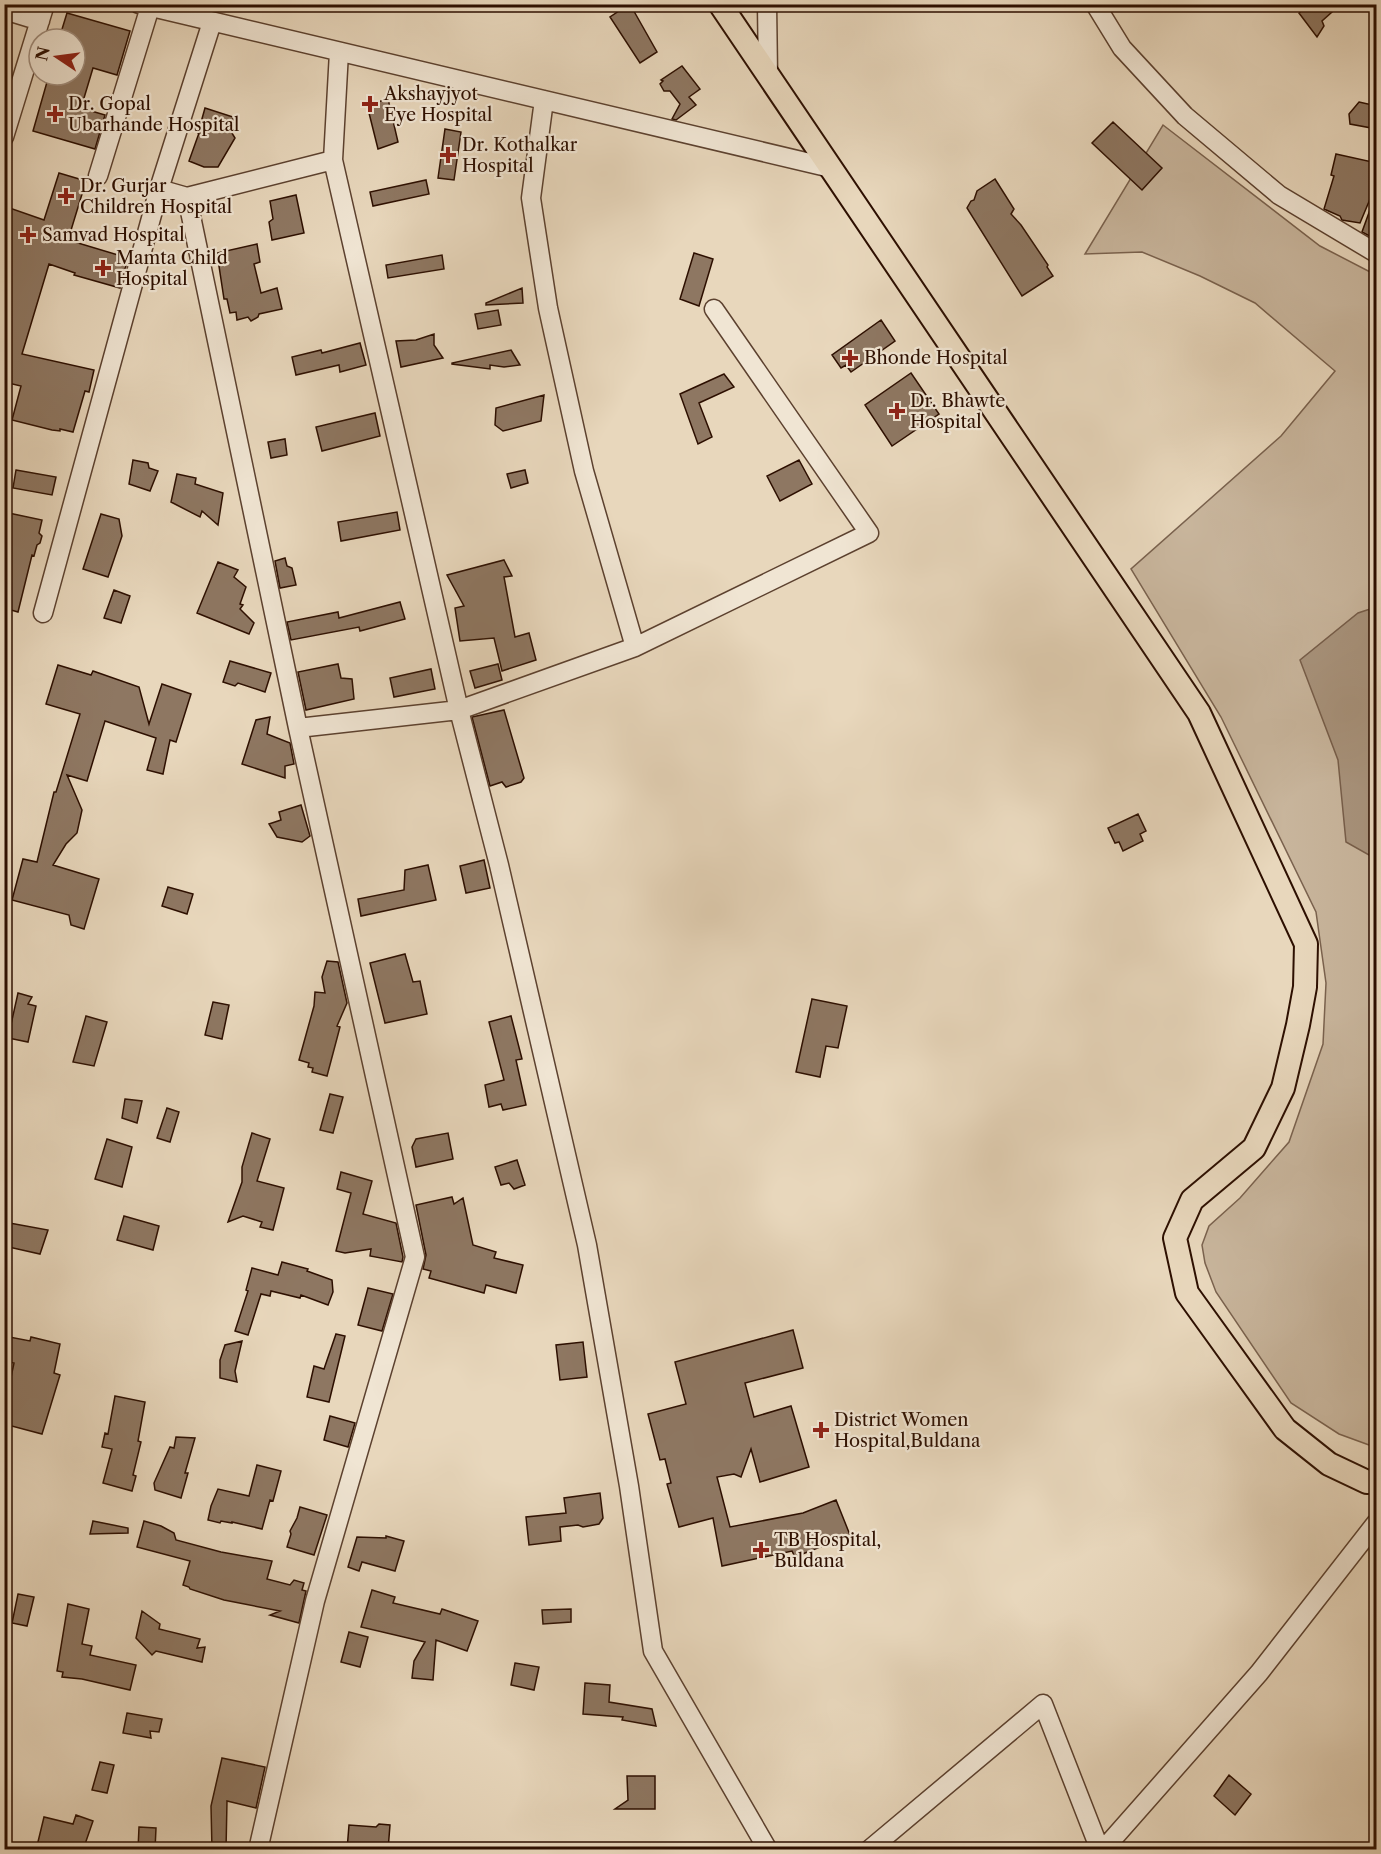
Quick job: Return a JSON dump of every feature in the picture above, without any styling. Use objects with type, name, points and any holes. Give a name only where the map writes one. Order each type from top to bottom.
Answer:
[{"type":"main road","points":[[720,4],[1199,713],[1306,944],[1305,987],[1283,1088],[1254,1148],[1192,1200],[1175,1238],[1187,1293],[1285,1429],[1329,1464],[1367,1482],[1377,1481]]},
{"type":"street","points":[[767,4],[768,75]]},
{"type":"street","points":[[1095,4],[1122,48],[1185,116],[1279,195],[1377,253]]},
{"type":"street","points":[[98,176],[144,6],[831,168]]},
{"type":"street","points":[[4,9],[43,13],[4,136]]},
{"type":"street","points":[[43,613],[159,189],[212,22]]},
{"type":"street","points":[[339,52],[333,160],[459,710],[499,865],[587,1245],[629,1486],[653,1651],[768,1850]]},
{"type":"street","points":[[544,100],[531,198],[548,308],[584,471],[635,647]]},
{"type":"street","points":[[159,189],[187,197],[333,160]]},
{"type":"street","points":[[187,197],[298,728],[415,1257],[315,1601],[258,1850]]},
{"type":"street","points":[[298,728],[459,710],[635,647],[869,533],[714,309]]},
{"type":"street","points":[[869,1850],[1043,1704],[1101,1850],[1259,1673],[1377,1523]]},
{"type":"shaded area","points":[[1163,125],[1320,246],[1376,275],[1376,1446],[1339,1434],[1291,1403],[1216,1292],[1205,1263],[1202,1245],[1209,1226],[1240,1198],[1289,1142],[1323,1044],[1326,983],[1316,912],[1221,717],[1131,569],[1281,436],[1335,371],[1255,303],[1200,276],[1142,252],[1085,254]]},
{"type":"shaded area","points":[[1376,607],[1376,859],[1346,842],[1338,760],[1300,660],[1358,613]]},
{"type":"building","points":[[1309,4],[1341,4],[1322,21],[1324,26],[1317,37],[1299,13]]},
{"type":"building","points":[[631,6],[657,52],[640,63],[610,17]]},
{"type":"building","points":[[67,13],[130,31],[117,75],[93,68],[81,108],[105,115],[95,149],[33,131],[46,87],[87,87],[87,27],[63,27]]},
{"type":"building","points":[[682,66],[700,89],[689,97],[696,105],[676,120],[672,119],[680,104],[670,91],[664,91],[660,84],[663,81],[661,80]]},
{"type":"building","points":[[388,99],[398,142],[378,149],[367,105]]},
{"type":"building","points":[[1359,102],[1377,106],[1377,129],[1350,124],[1349,114]]},
{"type":"building","points":[[205,108],[233,117],[230,130],[235,138],[218,167],[204,167],[189,161]]},
{"type":"building","points":[[1113,122],[1162,168],[1142,190],[1092,143]]},
{"type":"building","points":[[445,129],[461,132],[454,180],[438,178]]},
{"type":"building","points":[[1336,154],[1377,163],[1377,177],[1373,192],[1360,223],[1342,220],[1340,216],[1324,209],[1334,176],[1331,175]]},
{"type":"building","points":[[59,173],[86,181],[68,240],[128,258],[120,288],[74,275],[75,273],[49,264],[22,354],[94,370],[89,392],[85,391],[73,432],[52,430],[12,420],[21,386],[4,382],[4,206],[44,220]]},
{"type":"building","points":[[995,179],[1014,209],[1011,214],[1021,225],[1053,276],[1022,296],[967,208],[974,200],[977,191]]},
{"type":"building","points":[[426,180],[429,194],[373,206],[370,192]]},
{"type":"building","points":[[296,195],[304,233],[272,240],[269,222],[273,219],[270,201]]},
{"type":"building","points":[[1375,196],[1377,196],[1377,240],[1362,232]]},
{"type":"building","points":[[257,244],[260,262],[254,264],[261,293],[277,288],[282,309],[259,314],[251,321],[248,317],[237,320],[236,312],[230,313],[227,299],[224,299],[217,253]]},
{"type":"building","points":[[694,253],[713,259],[699,306],[680,299]]},
{"type":"building","points":[[442,255],[444,269],[388,278],[386,265]]},
{"type":"building","points":[[522,288],[523,303],[486,305],[486,303]]},
{"type":"building","points":[[498,310],[501,325],[478,329],[475,314]]},
{"type":"building","points":[[881,320],[895,341],[851,372],[846,365],[841,368],[832,355]]},
{"type":"building","points":[[434,334],[434,345],[443,358],[401,367],[396,341],[416,340]]},
{"type":"building","points":[[360,343],[366,365],[340,372],[339,365],[296,375],[292,357],[321,350],[322,353]]},
{"type":"building","points":[[511,350],[520,365],[504,367],[490,365],[490,369],[452,364],[452,363]]},
{"type":"building","points":[[911,373],[939,414],[892,446],[865,405]]},
{"type":"building","points":[[724,374],[734,387],[699,403],[712,437],[698,444],[680,394]]},
{"type":"building","points":[[544,395],[541,421],[503,431],[495,425],[496,408]]},
{"type":"building","points":[[375,413],[380,436],[322,451],[316,427]]},
{"type":"building","points":[[285,439],[287,455],[271,458],[268,442]]},
{"type":"building","points":[[133,460],[148,463],[149,468],[158,471],[150,491],[129,484]]},
{"type":"building","points":[[799,460],[812,484],[780,501],[767,476]]},
{"type":"building","points":[[16,470],[56,477],[52,495],[13,488]]},
{"type":"building","points":[[525,470],[528,483],[511,488],[507,474]]},
{"type":"building","points":[[177,474],[196,478],[195,484],[223,493],[218,525],[202,511],[200,517],[171,502]]},
{"type":"building","points":[[4,512],[42,520],[39,533],[42,536],[34,556],[32,555],[18,612],[4,608]]},
{"type":"building","points":[[397,512],[400,530],[341,541],[338,522]]},
{"type":"building","points":[[101,514],[119,519],[122,536],[108,577],[83,569]]},
{"type":"building","points":[[285,558],[287,566],[292,568],[296,585],[280,588],[275,561]]},
{"type":"building","points":[[504,560],[512,576],[504,577],[515,637],[529,633],[536,660],[502,671],[494,638],[460,641],[455,608],[464,606],[447,575]]},
{"type":"building","points":[[218,562],[238,570],[234,577],[246,587],[240,604],[243,605],[240,609],[254,623],[249,634],[197,613]]},
{"type":"building","points":[[114,590],[130,596],[121,623],[104,618]]},
{"type":"building","points":[[400,602],[405,619],[360,631],[359,627],[291,640],[287,622],[338,612],[339,618]]},
{"type":"building","points":[[230,661],[271,673],[265,692],[238,683],[235,686],[223,682]]},
{"type":"building","points":[[338,664],[341,678],[352,679],[354,699],[306,710],[298,672]]},
{"type":"building","points":[[498,664],[502,680],[475,688],[470,671]]},
{"type":"building","points":[[58,665],[91,675],[93,671],[139,687],[149,724],[162,684],[191,694],[176,742],[170,740],[163,774],[147,770],[156,738],[105,721],[87,781],[67,775],[82,810],[77,833],[66,844],[53,865],[99,879],[84,929],[71,925],[69,915],[12,900],[23,859],[37,862],[54,792],[56,792],[80,714],[46,704]]},
{"type":"building","points":[[431,669],[435,689],[394,697],[390,678]]},
{"type":"building","points":[[504,710],[524,778],[521,782],[506,787],[502,782],[490,786],[472,717]]},
{"type":"building","points":[[270,717],[267,734],[290,743],[294,764],[285,766],[285,778],[242,764],[256,720]]},
{"type":"building","points":[[301,805],[310,836],[302,842],[277,837],[269,824],[281,820],[279,812]]},
{"type":"building","points":[[1138,814],[1146,831],[1140,834],[1143,841],[1123,851],[1119,842],[1115,843],[1108,828]]},
{"type":"building","points":[[484,860],[490,888],[466,893],[460,866]]},
{"type":"building","points":[[428,865],[436,900],[361,916],[358,899],[404,890],[405,870]]},
{"type":"building","points":[[168,887],[193,894],[187,914],[162,906]]},
{"type":"building","points":[[405,954],[413,982],[420,981],[427,1014],[385,1023],[370,963]]},
{"type":"building","points":[[327,961],[338,962],[347,1003],[337,1026],[340,1027],[327,1076],[312,1072],[313,1068],[308,1067],[309,1063],[299,1060],[314,1006],[315,992],[325,993],[322,977]]},
{"type":"building","points":[[18,993],[32,997],[28,1004],[36,1006],[28,1042],[8,1038]]},
{"type":"building","points":[[812,999],[847,1006],[838,1048],[826,1046],[820,1077],[796,1072]]},
{"type":"building","points":[[213,1002],[229,1005],[222,1039],[205,1035]]},
{"type":"building","points":[[86,1016],[107,1022],[94,1066],[73,1062]]},
{"type":"building","points":[[511,1016],[522,1059],[516,1060],[526,1105],[503,1110],[501,1104],[489,1107],[485,1085],[504,1080],[489,1022]]},
{"type":"building","points":[[330,1094],[343,1097],[333,1133],[320,1130]]},
{"type":"building","points":[[125,1099],[142,1101],[137,1123],[122,1118]]},
{"type":"building","points":[[167,1108],[179,1112],[170,1142],[157,1138]]},
{"type":"building","points":[[252,1133],[270,1139],[257,1181],[284,1188],[273,1230],[260,1227],[262,1222],[243,1216],[228,1222],[242,1182],[242,1167]]},
{"type":"building","points":[[448,1133],[453,1159],[416,1167],[412,1147],[416,1139]]},
{"type":"building","points":[[107,1139],[132,1147],[122,1187],[95,1179]]},
{"type":"building","points":[[517,1160],[525,1185],[514,1189],[509,1183],[501,1185],[495,1167]]},
{"type":"building","points":[[341,1172],[372,1181],[363,1214],[396,1223],[402,1262],[370,1256],[371,1249],[345,1253],[336,1251],[351,1193],[337,1189]]},
{"type":"building","points":[[452,1197],[454,1204],[463,1198],[473,1245],[496,1252],[494,1258],[523,1265],[516,1293],[486,1285],[484,1293],[429,1278],[431,1271],[423,1269],[426,1255],[416,1205]]},
{"type":"building","points":[[124,1216],[159,1226],[153,1250],[117,1240]]},
{"type":"building","points":[[4,1222],[48,1230],[40,1254],[4,1246]]},
{"type":"building","points":[[282,1262],[308,1269],[307,1271],[332,1280],[333,1292],[328,1305],[301,1295],[300,1298],[271,1291],[270,1296],[261,1294],[248,1335],[235,1331],[248,1291],[246,1290],[252,1268],[278,1275]]},
{"type":"building","points":[[368,1288],[393,1294],[382,1331],[358,1325]]},
{"type":"building","points":[[793,1330],[803,1368],[745,1383],[754,1417],[791,1406],[809,1467],[760,1482],[751,1449],[741,1477],[734,1474],[717,1477],[730,1527],[803,1513],[836,1500],[850,1535],[795,1557],[792,1551],[722,1566],[713,1518],[679,1527],[667,1484],[671,1483],[665,1459],[660,1460],[648,1414],[686,1404],[675,1362]]},
{"type":"building","points":[[336,1334],[345,1336],[329,1402],[307,1397],[314,1366],[324,1369]]},
{"type":"building","points":[[4,1336],[30,1341],[31,1337],[60,1344],[54,1373],[60,1375],[42,1434],[4,1424],[4,1395],[7,1396],[14,1363],[4,1361]]},
{"type":"building","points":[[242,1341],[235,1371],[237,1382],[220,1378],[220,1360],[225,1345]]},
{"type":"building","points":[[583,1342],[587,1377],[560,1380],[556,1345]]},
{"type":"building","points":[[115,1396],[145,1402],[138,1441],[141,1442],[133,1475],[136,1476],[132,1491],[103,1483],[112,1449],[102,1447],[105,1433],[108,1434]]},
{"type":"building","points":[[330,1416],[355,1423],[348,1447],[324,1440]]},
{"type":"building","points":[[176,1437],[195,1438],[181,1498],[155,1490],[154,1483],[170,1447],[174,1448]]},
{"type":"building","points":[[257,1465],[281,1471],[262,1529],[232,1522],[221,1521],[220,1523],[208,1520],[218,1489],[249,1496]]},
{"type":"building","points":[[600,1493],[603,1518],[599,1524],[560,1527],[561,1541],[529,1545],[526,1517],[566,1513],[564,1498]]},
{"type":"building","points":[[300,1507],[327,1515],[314,1555],[287,1547],[290,1531]]},
{"type":"building","points":[[93,1521],[128,1528],[128,1533],[90,1534]]},
{"type":"building","points":[[144,1521],[174,1533],[176,1540],[221,1552],[272,1561],[267,1579],[290,1585],[294,1580],[304,1583],[302,1590],[306,1591],[299,1623],[270,1615],[280,1611],[224,1600],[183,1585],[190,1561],[137,1547]]},
{"type":"building","points":[[386,1536],[404,1541],[395,1571],[362,1562],[359,1571],[348,1567],[357,1537],[386,1538]]},
{"type":"building","points":[[372,1590],[395,1597],[393,1603],[440,1614],[442,1609],[478,1621],[467,1651],[436,1640],[433,1680],[412,1678],[414,1661],[425,1642],[361,1627]]},
{"type":"building","points":[[18,1594],[34,1597],[27,1626],[12,1623]]},
{"type":"building","points":[[68,1604],[89,1609],[82,1644],[92,1646],[90,1655],[136,1665],[130,1690],[62,1677],[63,1672],[57,1671]]},
{"type":"building","points":[[571,1609],[571,1622],[543,1624],[542,1610]]},
{"type":"building","points":[[142,1611],[160,1624],[159,1629],[200,1639],[197,1648],[205,1647],[202,1662],[156,1651],[152,1655],[136,1638]]},
{"type":"building","points":[[349,1632],[368,1637],[360,1667],[341,1662]]},
{"type":"building","points":[[515,1663],[539,1667],[534,1690],[511,1685]]},
{"type":"building","points":[[585,1683],[610,1685],[609,1702],[652,1709],[656,1726],[622,1720],[623,1717],[583,1714]]},
{"type":"building","points":[[127,1713],[162,1719],[159,1732],[150,1731],[151,1738],[123,1733]]},
{"type":"building","points":[[222,1758],[265,1767],[256,1808],[227,1801],[226,1850],[212,1850],[211,1806]]},
{"type":"building","points":[[100,1762],[114,1765],[107,1793],[92,1790]]},
{"type":"building","points":[[1229,1775],[1251,1794],[1235,1815],[1214,1796]]},
{"type":"building","points":[[627,1776],[655,1776],[655,1809],[615,1809],[628,1800]]},
{"type":"building","points":[[76,1815],[93,1821],[83,1850],[36,1850],[44,1817],[73,1824]]},
{"type":"building","points":[[379,1824],[390,1825],[388,1850],[347,1850],[349,1825],[376,1827]]},
{"type":"building","points":[[139,1827],[156,1828],[155,1850],[138,1850]]},
{"type":"place","name":"Akshayjyot Eye Hospital","points":[[370,104]]},
{"type":"place","name":"Dr. Gopal Ubarhande Hospital","points":[[55,114]]},
{"type":"place","name":"Dr. Kothalkar Hospital","points":[[448,155]]},
{"type":"place","name":"Dr. Gurjar Children Hospital","points":[[66,196]]},
{"type":"place","name":"Samvad Hospital","points":[[28,235]]},
{"type":"place","name":"Mamta Child Hospital","points":[[103,268]]},
{"type":"place","name":"Bhonde Hospital","points":[[850,358]]},
{"type":"place","name":"Dr. Bhawte Hospital","points":[[897,411]]},
{"type":"place","name":"District Women Hospital,Buldana","points":[[821,1430]]},
{"type":"place","name":"TB Hospital, Buldana","points":[[761,1550]]}]
